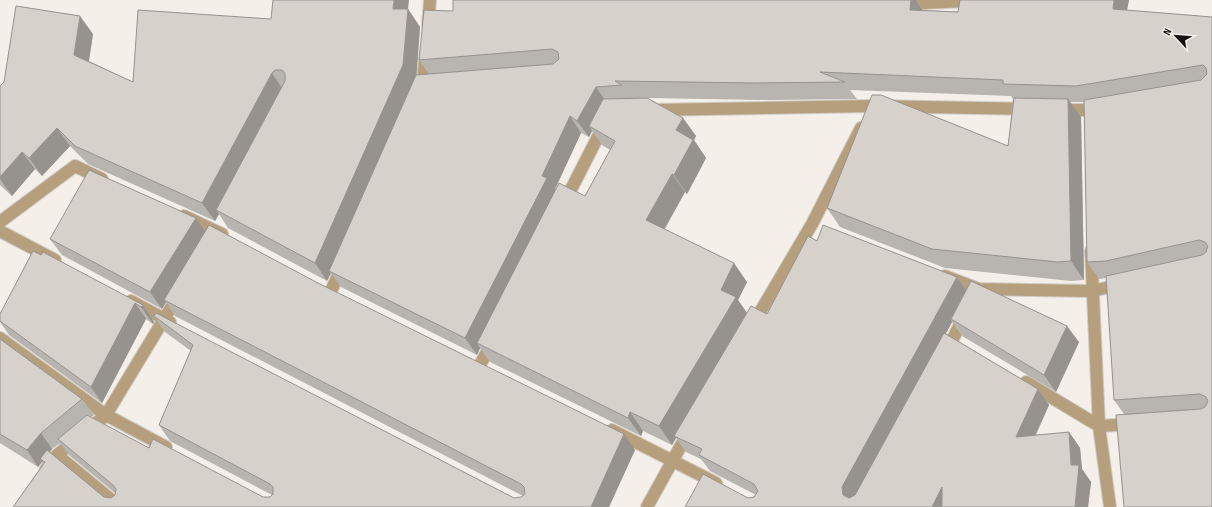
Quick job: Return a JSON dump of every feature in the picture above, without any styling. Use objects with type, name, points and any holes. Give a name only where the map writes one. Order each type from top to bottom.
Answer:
[{"type":"street","points":[[417,100],[427,85],[430,0]]},
{"type":"street","points":[[893,5],[988,0]]},
{"type":"street","points":[[643,110],[872,106],[1046,109],[1088,114],[1111,106]]},
{"type":"street","points":[[748,332],[812,224],[872,106]]},
{"type":"street","points":[[556,217],[607,117]]},
{"type":"street","points":[[0,222],[75,166],[110,182]]},
{"type":"street","points":[[175,212],[219,228],[231,238]]},
{"type":"street","points":[[812,224],[826,230]]},
{"type":"street","points":[[209,245],[219,228]]},
{"type":"street","points":[[0,231],[69,268]]},
{"type":"street","points":[[1091,236],[1092,291],[1099,426],[1110,507]]},
{"type":"street","points":[[318,284],[335,293],[347,256]]},
{"type":"street","points":[[936,272],[979,289],[1092,291],[1137,281]]},
{"type":"street","points":[[39,478],[57,455],[106,415],[185,285]]},
{"type":"street","points":[[942,359],[979,289]]},
{"type":"street","points":[[124,297],[179,326]]},
{"type":"street","points":[[466,358],[484,367],[498,330]]},
{"type":"street","points":[[0,338],[106,415],[175,452]]},
{"type":"street","points":[[953,339],[966,347]]},
{"type":"street","points":[[1013,374],[1099,426],[1144,423]]},
{"type":"street","points":[[647,507],[672,460],[696,420]]},
{"type":"street","points":[[601,425],[727,489]]},
{"type":"street","points":[[57,455],[120,507]]},
{"type":"building","points":[[273,0],[394,0],[393,9],[408,9],[403,65],[315,263],[216,210],[285,81],[285,73],[282,70],[275,70],[272,73],[202,203],[75,146],[57,128],[29,158],[22,152],[0,177],[0,86],[4,82],[16,6],[80,16],[74,55],[133,82],[138,10],[271,19]]},
{"type":"building","points":[[453,0],[911,0],[910,10],[958,12],[960,0],[1114,0],[1113,9],[1212,17],[1212,507],[1124,507],[1116,415],[1201,409],[1205,407],[1208,401],[1206,397],[1200,394],[1114,400],[1106,276],[1202,255],[1206,252],[1208,246],[1205,242],[1199,240],[1106,261],[1087,262],[1084,100],[1201,80],[1207,74],[1206,68],[1203,65],[1076,86],[1003,84],[1003,80],[820,72],[845,82],[754,83],[615,81],[622,85],[596,87],[577,121],[570,116],[542,176],[547,178],[465,338],[329,271],[416,75],[553,64],[559,59],[558,52],[552,49],[419,60],[424,10],[453,11]]},
{"type":"building","points":[[872,95],[881,95],[1008,146],[1014,98],[1068,99],[1071,261],[1058,262],[932,249],[827,208]]},
{"type":"building","points":[[647,98],[683,118],[676,130],[693,140],[674,175],[672,174],[646,220],[734,263],[721,290],[736,297],[659,426],[630,412],[628,418],[477,343],[559,183],[585,196],[615,141],[589,126],[603,99]]},
{"type":"building","points":[[89,170],[196,218],[150,292],[50,239]]},
{"type":"building","points":[[209,225],[316,282],[624,434],[591,507],[13,507],[45,462],[40,459],[47,450],[104,497],[111,498],[115,495],[116,489],[113,485],[58,439],[87,415],[149,448],[153,439],[263,497],[270,497],[273,494],[273,487],[270,484],[159,425],[193,345],[154,316],[156,313],[514,498],[521,497],[525,494],[524,487],[521,484],[164,300]]},
{"type":"building","points":[[823,225],[957,277],[842,487],[843,495],[849,498],[855,495],[944,333],[1038,389],[1016,437],[1069,432],[1071,465],[1079,465],[1075,507],[942,507],[942,487],[932,507],[685,507],[703,474],[748,498],[754,497],[758,491],[754,484],[699,455],[702,449],[674,436],[751,306],[767,314],[808,236],[817,241]]},
{"type":"building","points":[[33,251],[41,255],[43,252],[143,305],[141,307],[135,303],[91,387],[0,321],[0,314]]},
{"type":"building","points":[[971,281],[1067,326],[1044,375],[951,319]]},
{"type":"building","points":[[0,339],[82,399],[41,433],[27,450],[0,434]]}]
